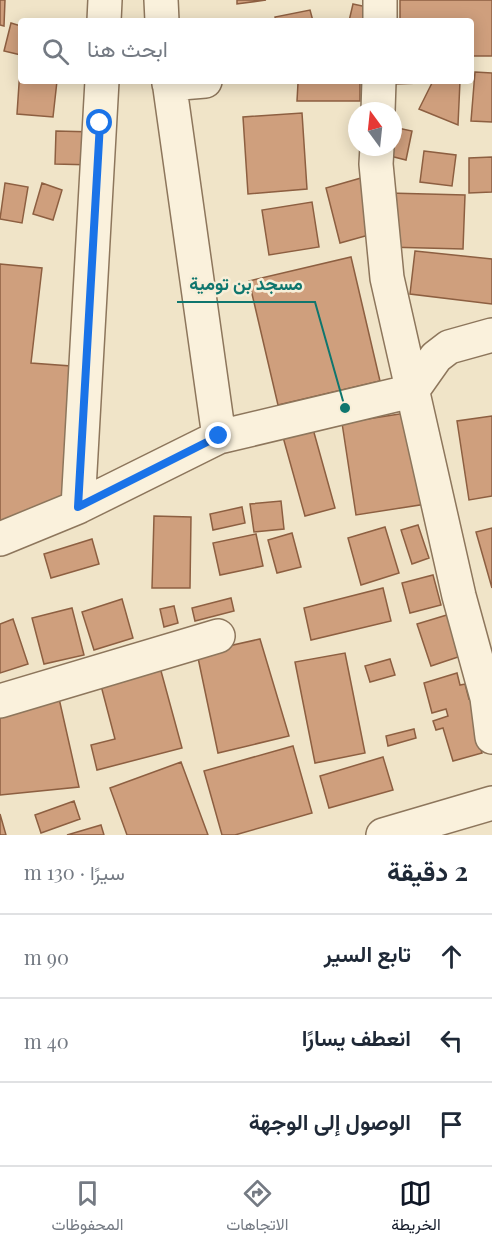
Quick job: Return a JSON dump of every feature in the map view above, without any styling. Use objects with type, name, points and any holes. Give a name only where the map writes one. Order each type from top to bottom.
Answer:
[{"type":"street","points":[[104,18],[105,0]]},
{"type":"street","points":[[161,0],[162,18]]},
{"type":"street","points":[[380,0],[380,18]]},
{"type":"street","points":[[78,507],[102,84]]},
{"type":"street","points":[[169,84],[219,436]]},
{"type":"street","points":[[378,102],[379,84]]},
{"type":"street","points":[[376,156],[387,278],[459,596],[487,698],[492,737]]},
{"type":"street","points":[[0,539],[78,507],[219,436],[412,391],[436,357],[449,347],[492,334]]},
{"type":"street","points":[[0,701],[218,636]]},
{"type":"street","points":[[382,835],[492,803]]},
{"type":"building","points":[[0,0],[5,0],[4,26],[0,25]]},
{"type":"building","points":[[237,0],[266,0],[237,4]]},
{"type":"building","points":[[400,0],[492,0],[492,56],[474,56],[474,18],[400,18]]},
{"type":"building","points":[[353,4],[372,8],[370,18],[350,18]]},
{"type":"building","points":[[310,10],[312,18],[275,18]]},
{"type":"building","points":[[11,23],[18,25],[18,54],[4,51]]},
{"type":"building","points":[[475,72],[492,73],[492,122],[471,121]]},
{"type":"building","points":[[19,84],[57,84],[53,117],[17,114]]},
{"type":"building","points":[[298,84],[360,84],[360,101],[297,101]]},
{"type":"building","points":[[432,84],[460,84],[458,125],[419,109]]},
{"type":"building","points":[[302,113],[307,189],[248,194],[243,117]]},
{"type":"building","points":[[402,129],[412,131],[406,160],[390,156],[402,156]]},
{"type":"building","points":[[56,131],[95,132],[94,165],[55,164]]},
{"type":"building","points":[[424,151],[456,155],[452,186],[420,182]]},
{"type":"building","points":[[492,157],[492,192],[469,193],[469,158]]},
{"type":"building","points":[[361,178],[376,233],[340,243],[326,188]]},
{"type":"building","points":[[5,183],[28,187],[22,223],[0,219]]},
{"type":"building","points":[[42,183],[62,190],[53,220],[33,214]]},
{"type":"building","points":[[388,193],[465,195],[463,249],[386,247]]},
{"type":"building","points":[[312,202],[319,247],[269,255],[262,210]]},
{"type":"building","points":[[415,251],[492,259],[492,304],[410,294]]},
{"type":"building","points":[[351,257],[380,381],[278,405],[249,281]]},
{"type":"building","points":[[0,264],[42,268],[31,363],[71,366],[62,500],[0,521]]},
{"type":"building","points":[[412,412],[426,504],[356,515],[342,423]]},
{"type":"building","points":[[492,416],[492,496],[469,500],[457,421]]},
{"type":"building","points":[[313,429],[335,508],[305,516],[283,437]]},
{"type":"building","points":[[281,501],[284,529],[254,532],[250,504]]},
{"type":"building","points":[[242,507],[245,523],[213,530],[210,514]]},
{"type":"building","points":[[154,516],[191,517],[190,588],[152,588]]},
{"type":"building","points":[[418,525],[429,558],[412,564],[401,530]]},
{"type":"building","points":[[385,527],[399,573],[361,585],[348,538]]},
{"type":"building","points":[[492,528],[492,588],[476,532]]},
{"type":"building","points":[[292,533],[301,567],[277,573],[268,540]]},
{"type":"building","points":[[256,534],[263,566],[220,575],[213,543]]},
{"type":"building","points":[[92,539],[99,564],[51,578],[44,554]]},
{"type":"building","points":[[433,575],[441,605],[410,613],[402,583]]},
{"type":"building","points":[[383,588],[391,621],[311,640],[304,608]]},
{"type":"building","points":[[231,598],[234,611],[195,621],[192,608]]},
{"type":"building","points":[[122,599],[133,638],[94,650],[82,612]]},
{"type":"building","points":[[174,606],[178,623],[164,627],[160,609]]},
{"type":"building","points":[[72,608],[84,655],[44,664],[32,618]]},
{"type":"building","points":[[460,611],[473,652],[431,666],[417,624]]},
{"type":"building","points":[[13,619],[28,664],[0,673],[0,624]]},
{"type":"building","points":[[260,639],[289,736],[218,753],[197,653]]},
{"type":"building","points":[[345,653],[365,753],[315,763],[295,662]]},
{"type":"building","points":[[390,659],[395,675],[370,682],[365,666]]},
{"type":"building","points":[[158,660],[182,748],[97,770],[91,745],[115,739],[99,678]]},
{"type":"building","points":[[457,673],[460,685],[465,684],[469,699],[479,696],[475,730],[482,753],[453,761],[443,728],[436,730],[433,721],[448,716],[446,709],[432,713],[424,683]]},
{"type":"building","points":[[58,694],[79,787],[0,795],[0,705]]},
{"type":"building","points":[[414,729],[416,738],[388,746],[386,736]]},
{"type":"building","points":[[293,746],[312,813],[235,835],[222,835],[204,771]]},
{"type":"building","points":[[383,757],[393,790],[329,808],[320,776]]},
{"type":"building","points":[[181,762],[208,835],[127,835],[110,788]]},
{"type":"building","points":[[74,801],[80,819],[41,833],[35,815]]},
{"type":"building","points":[[0,814],[6,835],[0,835]]},
{"type":"building","points":[[101,825],[104,835],[67,835]]},
{"type":"place","name":"مسجد بن تومية","points":[[345,408]]},
{"type":"route","points":[[100,123],[78,507],[219,436]]}]
